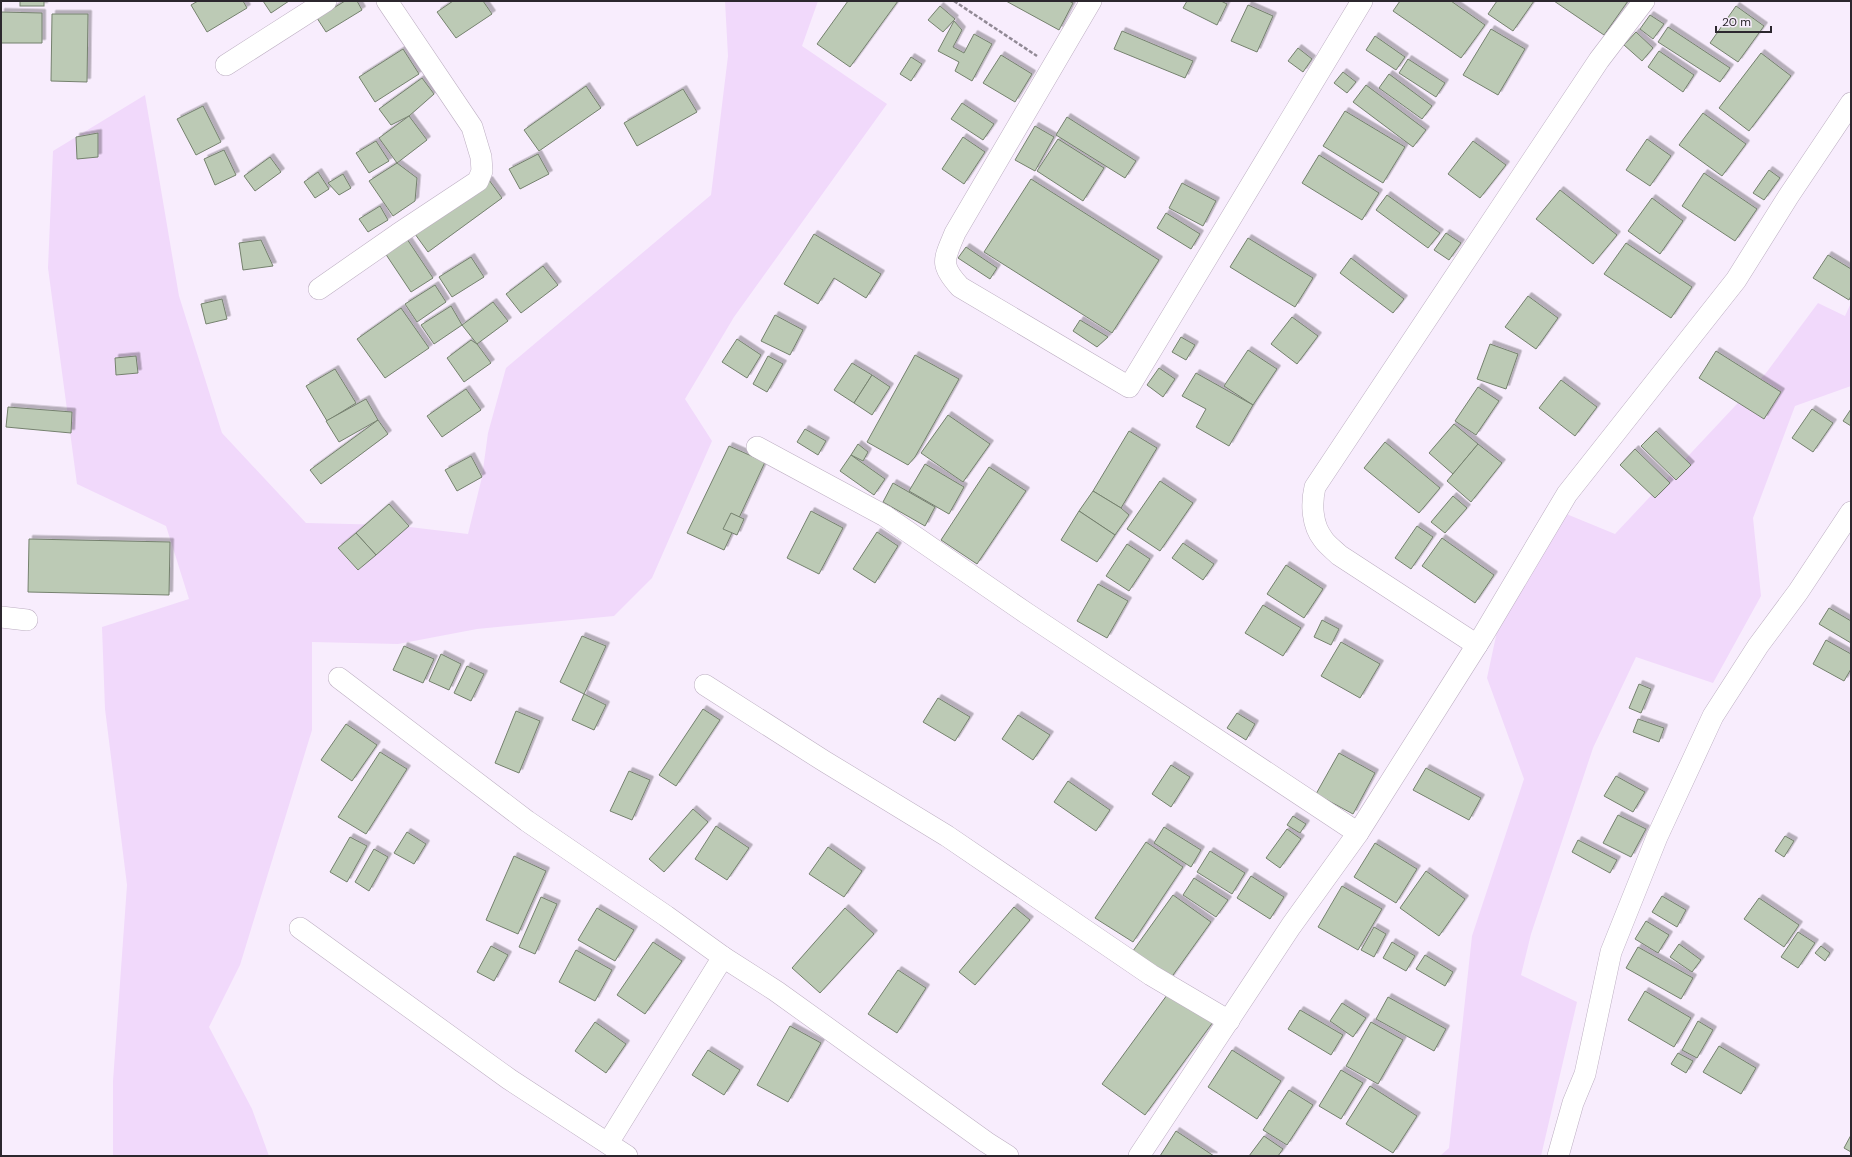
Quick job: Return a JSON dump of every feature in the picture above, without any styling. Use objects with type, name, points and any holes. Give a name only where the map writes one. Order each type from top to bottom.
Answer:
[{"type":"street","points":[[226,65],[326,1]]},
{"type":"street","points":[[319,289],[478,181],[482,172],[481,157],[472,127],[388,1]]},
{"type":"street","points":[[1091,1],[955,233],[945,258],[945,267],[948,274],[960,287],[1129,387],[1362,1]]},
{"type":"street","points":[[1477,645],[1339,555],[1322,539],[1314,520],[1312,501],[1315,487],[1350,437],[1599,60],[1644,1]]},
{"type":"street","points":[[1139,1156],[1291,926],[1358,833],[1477,645],[1567,494],[1736,280],[1788,197],[1851,103]]},
{"type":"street","points":[[756,447],[885,516],[1026,613],[1358,833]]},
{"type":"street","points":[[1558,1156],[1574,1103],[1585,1074],[1612,952],[1660,829],[1712,716],[1758,646],[1798,592],[1851,512]]},
{"type":"street","points":[[1,617],[26,620]]},
{"type":"street","points":[[340,678],[527,821],[666,916],[722,958],[776,991],[986,1142],[1008,1156]]},
{"type":"street","points":[[705,685],[824,761],[947,836],[1151,975],[1229,1021]]},
{"type":"street","points":[[300,928],[509,1079],[627,1156]]},
{"type":"street","points":[[608,1143],[722,958]]},
{"type":"path","points":[[954,1],[1053,66]]},
{"type":"shaded area","points":[[725,1],[818,1],[802,46],[887,104],[734,317],[685,399],[712,441],[652,578],[614,616],[477,629],[398,644],[312,642],[312,730],[240,965],[209,1027],[252,1109],[269,1156],[113,1156],[113,1081],[127,885],[105,709],[102,627],[189,599],[166,526],[77,484],[48,268],[53,151],[145,95],[179,296],[222,433],[306,523],[393,525],[468,534],[482,477],[488,433],[506,368],[711,195],[728,56]]},
{"type":"shaded area","points":[[1818,303],[1845,316],[1851,303],[1851,386],[1795,406],[1753,518],[1761,596],[1713,683],[1636,657],[1593,748],[1531,934],[1521,975],[1577,1002],[1541,1156],[1440,1156],[1449,1148],[1472,936],[1524,779],[1487,678],[1508,580],[1547,506],[1615,534],[1766,373]]},
{"type":"building","points":[[20,1],[44,1],[44,6],[20,6]]},
{"type":"building","points":[[198,1],[243,1],[247,8],[207,32],[191,5]]},
{"type":"building","points":[[263,1],[289,1],[271,13]]},
{"type":"building","points":[[345,1],[357,1],[362,10],[326,32],[317,18]]},
{"type":"building","points":[[453,1],[483,1],[492,14],[456,38],[437,12]]},
{"type":"building","points":[[848,1],[898,1],[850,67],[817,44]]},
{"type":"building","points":[[1006,1],[1069,1],[1073,3],[1059,30]]},
{"type":"building","points":[[1187,1],[1221,1],[1227,4],[1217,25],[1183,8]]},
{"type":"building","points":[[1400,1],[1451,1],[1485,25],[1461,58],[1393,11]]},
{"type":"building","points":[[1497,1],[1534,1],[1513,31],[1488,14]]},
{"type":"building","points":[[1554,1],[1628,1],[1604,35]]},
{"type":"building","points":[[1248,5],[1273,16],[1257,52],[1231,41]]},
{"type":"building","points":[[940,6],[955,19],[943,32],[928,20]]},
{"type":"building","points":[[1736,6],[1764,26],[1738,62],[1710,43]]},
{"type":"building","points":[[1,12],[42,13],[42,43],[1,43]]},
{"type":"building","points":[[52,14],[88,14],[87,82],[51,81]]},
{"type":"building","points":[[1650,15],[1664,24],[1653,39],[1640,29]]},
{"type":"building","points":[[954,21],[962,30],[953,47],[964,53],[974,34],[992,44],[972,81],[955,71],[959,62],[938,51]]},
{"type":"building","points":[[1668,27],[1730,68],[1720,82],[1658,42]]},
{"type":"building","points":[[1491,29],[1525,49],[1498,95],[1463,75]]},
{"type":"building","points":[[1122,31],[1193,61],[1185,78],[1114,49]]},
{"type":"building","points":[[1636,32],[1653,48],[1642,61],[1624,45]]},
{"type":"building","points":[[1375,36],[1405,57],[1396,70],[1366,50]]},
{"type":"building","points":[[1298,48],[1312,59],[1303,72],[1288,61]]},
{"type":"building","points":[[403,49],[419,74],[375,102],[359,77]]},
{"type":"building","points":[[1659,51],[1694,75],[1683,92],[1648,67]]},
{"type":"building","points":[[1761,53],[1791,76],[1749,131],[1719,108]]},
{"type":"building","points":[[1001,55],[1032,74],[1015,102],[983,83]]},
{"type":"building","points":[[911,57],[922,64],[911,81],[900,74]]},
{"type":"building","points":[[1408,59],[1445,83],[1436,97],[1399,73]]},
{"type":"building","points":[[1343,72],[1356,82],[1347,93],[1334,83]]},
{"type":"building","points":[[1389,74],[1432,106],[1422,119],[1379,88]]},
{"type":"building","points":[[422,78],[434,94],[409,116],[391,125],[379,109]]},
{"type":"building","points":[[1366,85],[1426,130],[1413,147],[1353,102]]},
{"type":"building","points":[[586,86],[601,108],[539,151],[524,130]]},
{"type":"building","points":[[683,89],[697,112],[637,146],[624,123]]},
{"type":"building","points":[[962,103],[994,124],[983,140],[951,119]]},
{"type":"building","points":[[203,106],[221,142],[196,155],[177,119]]},
{"type":"building","points":[[1345,111],[1405,147],[1383,183],[1323,146]]},
{"type":"building","points":[[1703,113],[1746,144],[1722,176],[1679,145]]},
{"type":"building","points":[[409,116],[427,140],[397,163],[379,138]]},
{"type":"building","points":[[1067,117],[1136,161],[1125,178],[1056,135]]},
{"type":"building","points":[[1035,126],[1054,137],[1035,171],[1015,160]]},
{"type":"building","points":[[98,133],[98,157],[77,159],[76,137]]},
{"type":"building","points":[[963,137],[985,152],[964,184],[942,169]]},
{"type":"building","points":[[1058,139],[1104,168],[1083,201],[1037,171]]},
{"type":"building","points":[[1647,139],[1671,156],[1650,186],[1626,170]]},
{"type":"building","points":[[376,141],[389,161],[369,173],[356,153]]},
{"type":"building","points":[[1473,141],[1506,165],[1480,198],[1448,174]]},
{"type":"building","points":[[224,150],[236,175],[215,185],[204,159]]},
{"type":"building","points":[[538,154],[549,174],[520,189],[509,169]]},
{"type":"building","points":[[1319,155],[1379,193],[1362,220],[1302,183]]},
{"type":"building","points":[[270,157],[281,172],[255,191],[244,176]]},
{"type":"building","points":[[397,163],[417,178],[415,201],[393,216],[369,181]]},
{"type":"building","points":[[1769,170],[1780,178],[1764,200],[1753,193]]},
{"type":"building","points":[[318,172],[329,189],[315,198],[304,182]]},
{"type":"building","points":[[1704,173],[1757,209],[1735,241],[1682,206]]},
{"type":"building","points":[[343,174],[351,188],[339,195],[328,183]]},
{"type":"building","points":[[1031,179],[1159,260],[1112,333],[984,252]]},
{"type":"building","points":[[489,180],[502,198],[428,252],[415,234]]},
{"type":"building","points":[[1182,183],[1216,201],[1203,226],[1169,208]]},
{"type":"building","points":[[1560,190],[1617,235],[1593,264],[1536,219]]},
{"type":"building","points":[[1387,195],[1440,233],[1428,248],[1376,210]]},
{"type":"building","points":[[1652,198],[1683,221],[1660,254],[1628,231]]},
{"type":"building","points":[[380,206],[388,220],[368,232],[359,219]]},
{"type":"building","points":[[1166,213],[1200,234],[1191,249],[1157,228]]},
{"type":"building","points":[[1446,233],[1461,243],[1449,260],[1434,250]]},
{"type":"building","points":[[814,234],[881,274],[866,298],[834,278],[818,304],[784,284]]},
{"type":"building","points":[[1248,238],[1313,278],[1295,307],[1230,267]]},
{"type":"building","points":[[407,239],[433,278],[411,292],[385,253]]},
{"type":"building","points":[[261,240],[273,266],[243,270],[239,243]]},
{"type":"building","points":[[1626,243],[1692,287],[1671,318],[1604,274]]},
{"type":"building","points":[[966,247],[997,268],[990,279],[958,258]]},
{"type":"building","points":[[1828,255],[1851,269],[1851,296],[1849,300],[1813,278]]},
{"type":"building","points":[[471,257],[484,277],[452,297],[439,277]]},
{"type":"building","points":[[1351,258],[1404,299],[1393,313],[1340,273]]},
{"type":"building","points":[[543,266],[558,285],[521,313],[506,294]]},
{"type":"building","points":[[435,285],[446,302],[417,322],[405,304]]},
{"type":"building","points":[[1528,296],[1558,318],[1536,349],[1505,327]]},
{"type":"building","points":[[222,299],[227,319],[206,324],[201,304]]},
{"type":"building","points":[[493,302],[508,321],[477,344],[462,325]]},
{"type":"building","points":[[451,306],[462,325],[434,344],[421,325]]},
{"type":"building","points":[[401,308],[429,348],[385,378],[357,339]]},
{"type":"building","points":[[775,315],[803,330],[790,355],[761,341]]},
{"type":"building","points":[[1292,317],[1318,336],[1297,364],[1271,344]]},
{"type":"building","points":[[1080,320],[1108,337],[1097,347],[1073,331]]},
{"type":"building","points":[[1181,337],[1195,345],[1186,360],[1172,352]]},
{"type":"building","points":[[737,339],[761,355],[747,378],[722,362]]},
{"type":"building","points":[[471,340],[477,344],[491,363],[464,382],[447,358]]},
{"type":"building","points":[[1490,344],[1518,354],[1506,389],[1477,379]]},
{"type":"building","points":[[1248,350],[1277,369],[1253,405],[1224,386]]},
{"type":"building","points":[[1716,351],[1781,392],[1764,419],[1699,378]]},
{"type":"building","points":[[915,355],[959,379],[915,457],[908,465],[867,442]]},
{"type":"building","points":[[136,356],[138,373],[116,375],[115,358]]},
{"type":"building","points":[[768,356],[783,364],[767,392],[753,384]]},
{"type":"building","points":[[852,363],[872,375],[854,403],[834,390]]},
{"type":"building","points":[[1159,368],[1175,379],[1163,397],[1147,385]]},
{"type":"building","points":[[335,369],[356,403],[327,421],[306,386]]},
{"type":"building","points":[[1196,373],[1253,405],[1229,446],[1196,427],[1206,409],[1182,396]]},
{"type":"building","points":[[872,375],[890,387],[872,415],[854,403]]},
{"type":"building","points":[[1561,380],[1597,407],[1575,436],[1539,408]]},
{"type":"building","points":[[1478,387],[1499,401],[1476,435],[1455,421]]},
{"type":"building","points":[[466,389],[481,410],[442,437],[427,416]]},
{"type":"building","points":[[366,399],[378,420],[339,442],[326,421]]},
{"type":"building","points":[[8,407],[72,412],[71,433],[6,427]]},
{"type":"building","points":[[1812,409],[1833,423],[1813,452],[1792,438]]},
{"type":"building","points":[[1851,409],[1851,426],[1843,421]]},
{"type":"building","points":[[948,415],[990,444],[963,482],[921,453]]},
{"type":"building","points":[[378,420],[388,434],[321,484],[310,470]]},
{"type":"building","points":[[1454,424],[1478,444],[1453,474],[1429,453]]},
{"type":"building","points":[[805,429],[826,441],[818,455],[797,442]]},
{"type":"building","points":[[1129,431],[1157,448],[1121,508],[1093,491]]},
{"type":"building","points":[[1656,431],[1691,465],[1676,480],[1641,446]]},
{"type":"building","points":[[1385,442],[1440,488],[1419,513],[1364,468]]},
{"type":"building","points":[[858,444],[868,452],[863,461],[851,455]]},
{"type":"building","points":[[1478,444],[1502,463],[1471,502],[1447,481]]},
{"type":"building","points":[[729,446],[765,462],[724,550],[687,533]]},
{"type":"building","points":[[1635,449],[1670,483],[1655,498],[1620,465]]},
{"type":"building","points":[[851,455],[885,479],[874,495],[840,471]]},
{"type":"building","points":[[471,456],[482,477],[457,491],[445,470]]},
{"type":"building","points":[[925,464],[964,487],[949,514],[909,491]]},
{"type":"building","points":[[989,467],[1026,491],[977,564],[941,540]]},
{"type":"building","points":[[1160,481],[1193,503],[1160,551],[1127,529]]},
{"type":"building","points":[[893,483],[935,507],[925,526],[883,502]]},
{"type":"building","points":[[1093,491],[1121,508],[1129,515],[1115,535],[1079,511]]},
{"type":"building","points":[[1453,496],[1467,508],[1445,533],[1431,522]]},
{"type":"building","points":[[389,504],[409,526],[376,555],[356,533]]},
{"type":"building","points":[[811,511],[843,528],[819,574],[787,558]]},
{"type":"building","points":[[1079,511],[1115,535],[1097,562],[1061,540]]},
{"type":"building","points":[[731,513],[744,519],[737,535],[723,529]]},
{"type":"building","points":[[1417,526],[1433,537],[1411,569],[1395,558]]},
{"type":"building","points":[[877,532],[898,546],[875,583],[853,569]]},
{"type":"building","points":[[356,533],[376,555],[358,570],[338,548]]},
{"type":"building","points":[[1442,538],[1494,575],[1475,603],[1422,566]]},
{"type":"building","points":[[29,539],[170,542],[169,595],[28,592]]},
{"type":"building","points":[[1183,543],[1214,564],[1203,580],[1172,558]]},
{"type":"building","points":[[1127,544],[1150,559],[1129,591],[1106,576]]},
{"type":"building","points":[[1286,565],[1323,589],[1304,618],[1267,594]]},
{"type":"building","points":[[1098,584],[1128,601],[1107,638],[1077,621]]},
{"type":"building","points":[[1263,605],[1301,628],[1283,656],[1245,633]]},
{"type":"building","points":[[1829,608],[1851,621],[1851,643],[1819,624]]},
{"type":"building","points":[[1322,620],[1339,629],[1331,645],[1314,637]]},
{"type":"building","points":[[582,636],[606,646],[584,694],[560,682]]},
{"type":"building","points":[[1826,640],[1851,654],[1851,669],[1844,681],[1813,664]]},
{"type":"building","points":[[1341,642],[1380,664],[1360,698],[1321,676]]},
{"type":"building","points":[[404,646],[434,659],[423,683],[393,670]]},
{"type":"building","points":[[441,654],[461,664],[449,690],[429,681]]},
{"type":"building","points":[[467,666],[484,674],[471,701],[454,693]]},
{"type":"building","points":[[1639,684],[1651,689],[1641,713],[1629,708]]},
{"type":"building","points":[[584,694],[606,705],[594,730],[572,720]]},
{"type":"building","points":[[938,698],[970,717],[955,741],[923,722]]},
{"type":"building","points":[[703,709],[720,720],[676,786],[659,775]]},
{"type":"building","points":[[516,711],[540,721],[519,773],[495,763]]},
{"type":"building","points":[[1237,713],[1255,724],[1246,740],[1227,728]]},
{"type":"building","points":[[1018,715],[1050,735],[1033,760],[1002,739]]},
{"type":"building","points":[[1638,719],[1664,728],[1659,742],[1633,732]]},
{"type":"building","points":[[346,724],[377,745],[352,781],[321,760]]},
{"type":"building","points":[[380,752],[407,769],[366,834],[338,817]]},
{"type":"building","points":[[1339,753],[1375,773],[1353,814],[1316,794]]},
{"type":"building","points":[[1171,765],[1190,777],[1171,807],[1152,794]]},
{"type":"building","points":[[1426,768],[1481,798],[1469,820],[1413,790]]},
{"type":"building","points":[[629,771],[650,780],[632,820],[610,811]]},
{"type":"building","points":[[1616,776],[1645,792],[1633,812],[1604,796]]},
{"type":"building","points":[[1068,781],[1110,810],[1096,831],[1054,802]]},
{"type":"building","points":[[693,809],[708,822],[664,872],[649,859]]},
{"type":"building","points":[[1618,815],[1646,829],[1631,857],[1603,843]]},
{"type":"building","points":[[1293,816],[1306,824],[1300,833],[1287,825]]},
{"type":"building","points":[[716,826],[749,848],[727,880],[695,859]]},
{"type":"building","points":[[1164,827],[1201,850],[1191,867],[1154,843]]},
{"type":"building","points":[[1287,829],[1301,839],[1280,868],[1266,858]]},
{"type":"building","points":[[407,832],[426,844],[414,864],[394,853]]},
{"type":"building","points":[[1785,836],[1794,841],[1784,857],[1775,851]]},
{"type":"building","points":[[350,837],[367,846],[347,882],[330,872]]},
{"type":"building","points":[[1578,840],[1617,860],[1610,873],[1572,852]]},
{"type":"building","points":[[1146,842],[1183,867],[1133,942],[1095,918]]},
{"type":"building","points":[[1375,843],[1417,869],[1396,903],[1354,877]]},
{"type":"building","points":[[828,847],[862,871],[844,897],[809,874]]},
{"type":"building","points":[[374,849],[388,857],[369,891],[355,882]]},
{"type":"building","points":[[1210,851],[1245,873],[1232,894],[1197,872]]},
{"type":"building","points":[[514,856],[546,871],[518,934],[486,920]]},
{"type":"building","points":[[1426,871],[1465,899],[1439,936],[1400,908]]},
{"type":"building","points":[[1251,876],[1284,897],[1270,919],[1237,898]]},
{"type":"building","points":[[1194,878],[1228,900],[1216,917],[1183,895]]},
{"type":"building","points":[[1342,886],[1382,909],[1358,950],[1318,927]]},
{"type":"building","points":[[1173,895],[1211,922],[1168,982],[1130,955]]},
{"type":"building","points":[[1662,896],[1686,910],[1677,927],[1652,912]]},
{"type":"building","points":[[541,897],[557,904],[535,954],[519,947]]},
{"type":"building","points":[[1759,898],[1799,925],[1784,947],[1744,919]]},
{"type":"building","points":[[1014,907],[1030,920],[975,985],[959,972]]},
{"type":"building","points":[[597,908],[634,930],[615,961],[578,940]]},
{"type":"building","points":[[845,908],[874,934],[820,993],[792,968]]},
{"type":"building","points":[[1646,921],[1669,935],[1658,953],[1635,939]]},
{"type":"building","points":[[1374,927],[1386,934],[1374,957],[1361,950]]},
{"type":"building","points":[[1798,932],[1815,943],[1798,968],[1781,957]]},
{"type":"building","points":[[653,942],[682,961],[645,1014],[617,995]]},
{"type":"building","points":[[1392,942],[1415,956],[1406,971],[1383,958]]},
{"type":"building","points":[[1679,944],[1701,960],[1692,972],[1670,957]]},
{"type":"building","points":[[491,946],[508,955],[494,981],[477,972]]},
{"type":"building","points":[[1821,946],[1830,953],[1825,961],[1815,953]]},
{"type":"building","points":[[1638,947],[1693,978],[1681,999],[1626,968]]},
{"type":"building","points":[[576,950],[612,970],[595,1001],[559,982]]},
{"type":"building","points":[[1425,955],[1453,972],[1445,986],[1416,969]]},
{"type":"building","points":[[898,970],[926,988],[897,1033],[868,1014]]},
{"type":"building","points":[[1170,991],[1213,1022],[1145,1115],[1102,1084]]},
{"type":"building","points":[[1645,991],[1691,1018],[1674,1047],[1628,1020]]},
{"type":"building","points":[[1388,997],[1446,1029],[1434,1051],[1376,1019]]},
{"type":"building","points":[[1342,1003],[1366,1018],[1353,1037],[1330,1021]]},
{"type":"building","points":[[1300,1010],[1343,1035],[1331,1055],[1288,1029]]},
{"type":"building","points":[[1698,1021],[1713,1030],[1697,1058],[1682,1050]]},
{"type":"building","points":[[595,1022],[626,1044],[606,1073],[575,1051]]},
{"type":"building","points":[[1371,1022],[1403,1040],[1378,1084],[1346,1066]]},
{"type":"building","points":[[790,1026],[821,1043],[788,1102],[757,1085]]},
{"type":"building","points":[[1719,1046],[1756,1068],[1741,1094],[1703,1072]]},
{"type":"building","points":[[708,1050],[740,1070],[724,1095],[692,1075]]},
{"type":"building","points":[[1232,1050],[1281,1081],[1257,1119],[1208,1087]]},
{"type":"building","points":[[1678,1053],[1693,1061],[1686,1073],[1671,1064]]},
{"type":"building","points":[[1341,1070],[1363,1083],[1341,1119],[1319,1106]]},
{"type":"building","points":[[1370,1086],[1417,1116],[1393,1153],[1346,1124]]},
{"type":"building","points":[[1289,1090],[1313,1105],[1287,1145],[1263,1130]]},
{"type":"building","points":[[1176,1131],[1214,1156],[1160,1156]]},
{"type":"building","points":[[1851,1135],[1851,1152],[1844,1148]]},
{"type":"building","points":[[1264,1136],[1283,1149],[1278,1156],[1249,1156]]}]
